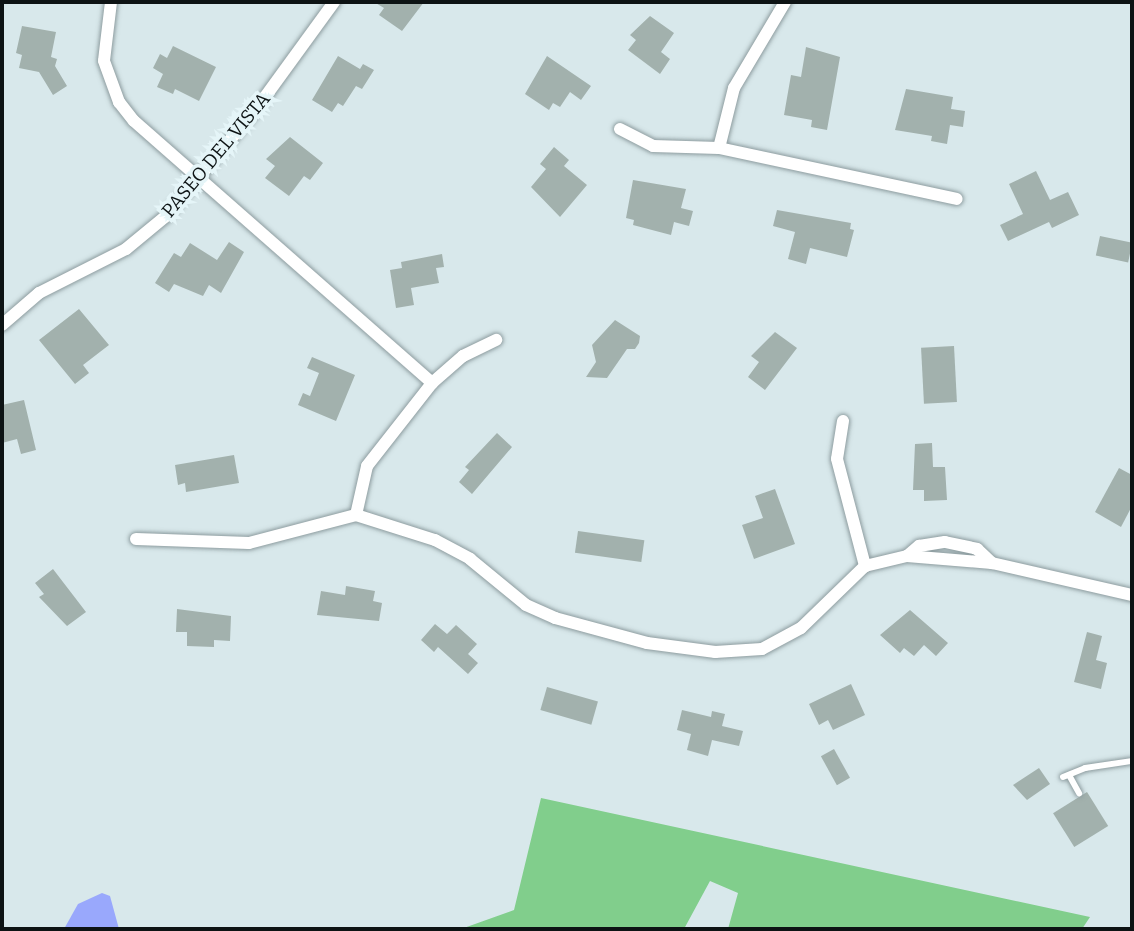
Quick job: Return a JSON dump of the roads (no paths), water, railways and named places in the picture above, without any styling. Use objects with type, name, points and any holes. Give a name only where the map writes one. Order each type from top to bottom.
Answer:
[{"type":"street","points":[[111,2],[104,61],[119,102],[198,179],[323,291],[432,383]]},
{"type":"street","name":"PASEO DEL VISTA","points":[[2,325],[51,286],[126,249],[166,216],[257,108],[334,2]]},
{"type":"street","points":[[719,148],[734,88],[785,2]]},
{"type":"street","points":[[620,129],[653,146],[719,148],[957,199]]},
{"type":"street","points":[[356,514],[367,466],[432,383],[463,356],[496,340]]},
{"type":"street","points":[[843,421],[837,459],[865,566]]},
{"type":"street","points":[[136,539],[250,543],[356,514],[435,540],[470,559],[526,605],[555,618],[647,643],[715,652],[762,649],[801,628],[865,566],[908,556],[992,563],[1132,595]]},
{"type":"street","points":[[908,556],[919,546],[945,542],[977,549],[992,563]]},
{"type":"lane","points":[[1079,793],[1066,776],[1132,761]]},
{"type":"water","points":[[102,893],[110,896],[119,929],[64,929],[78,904]]}]
